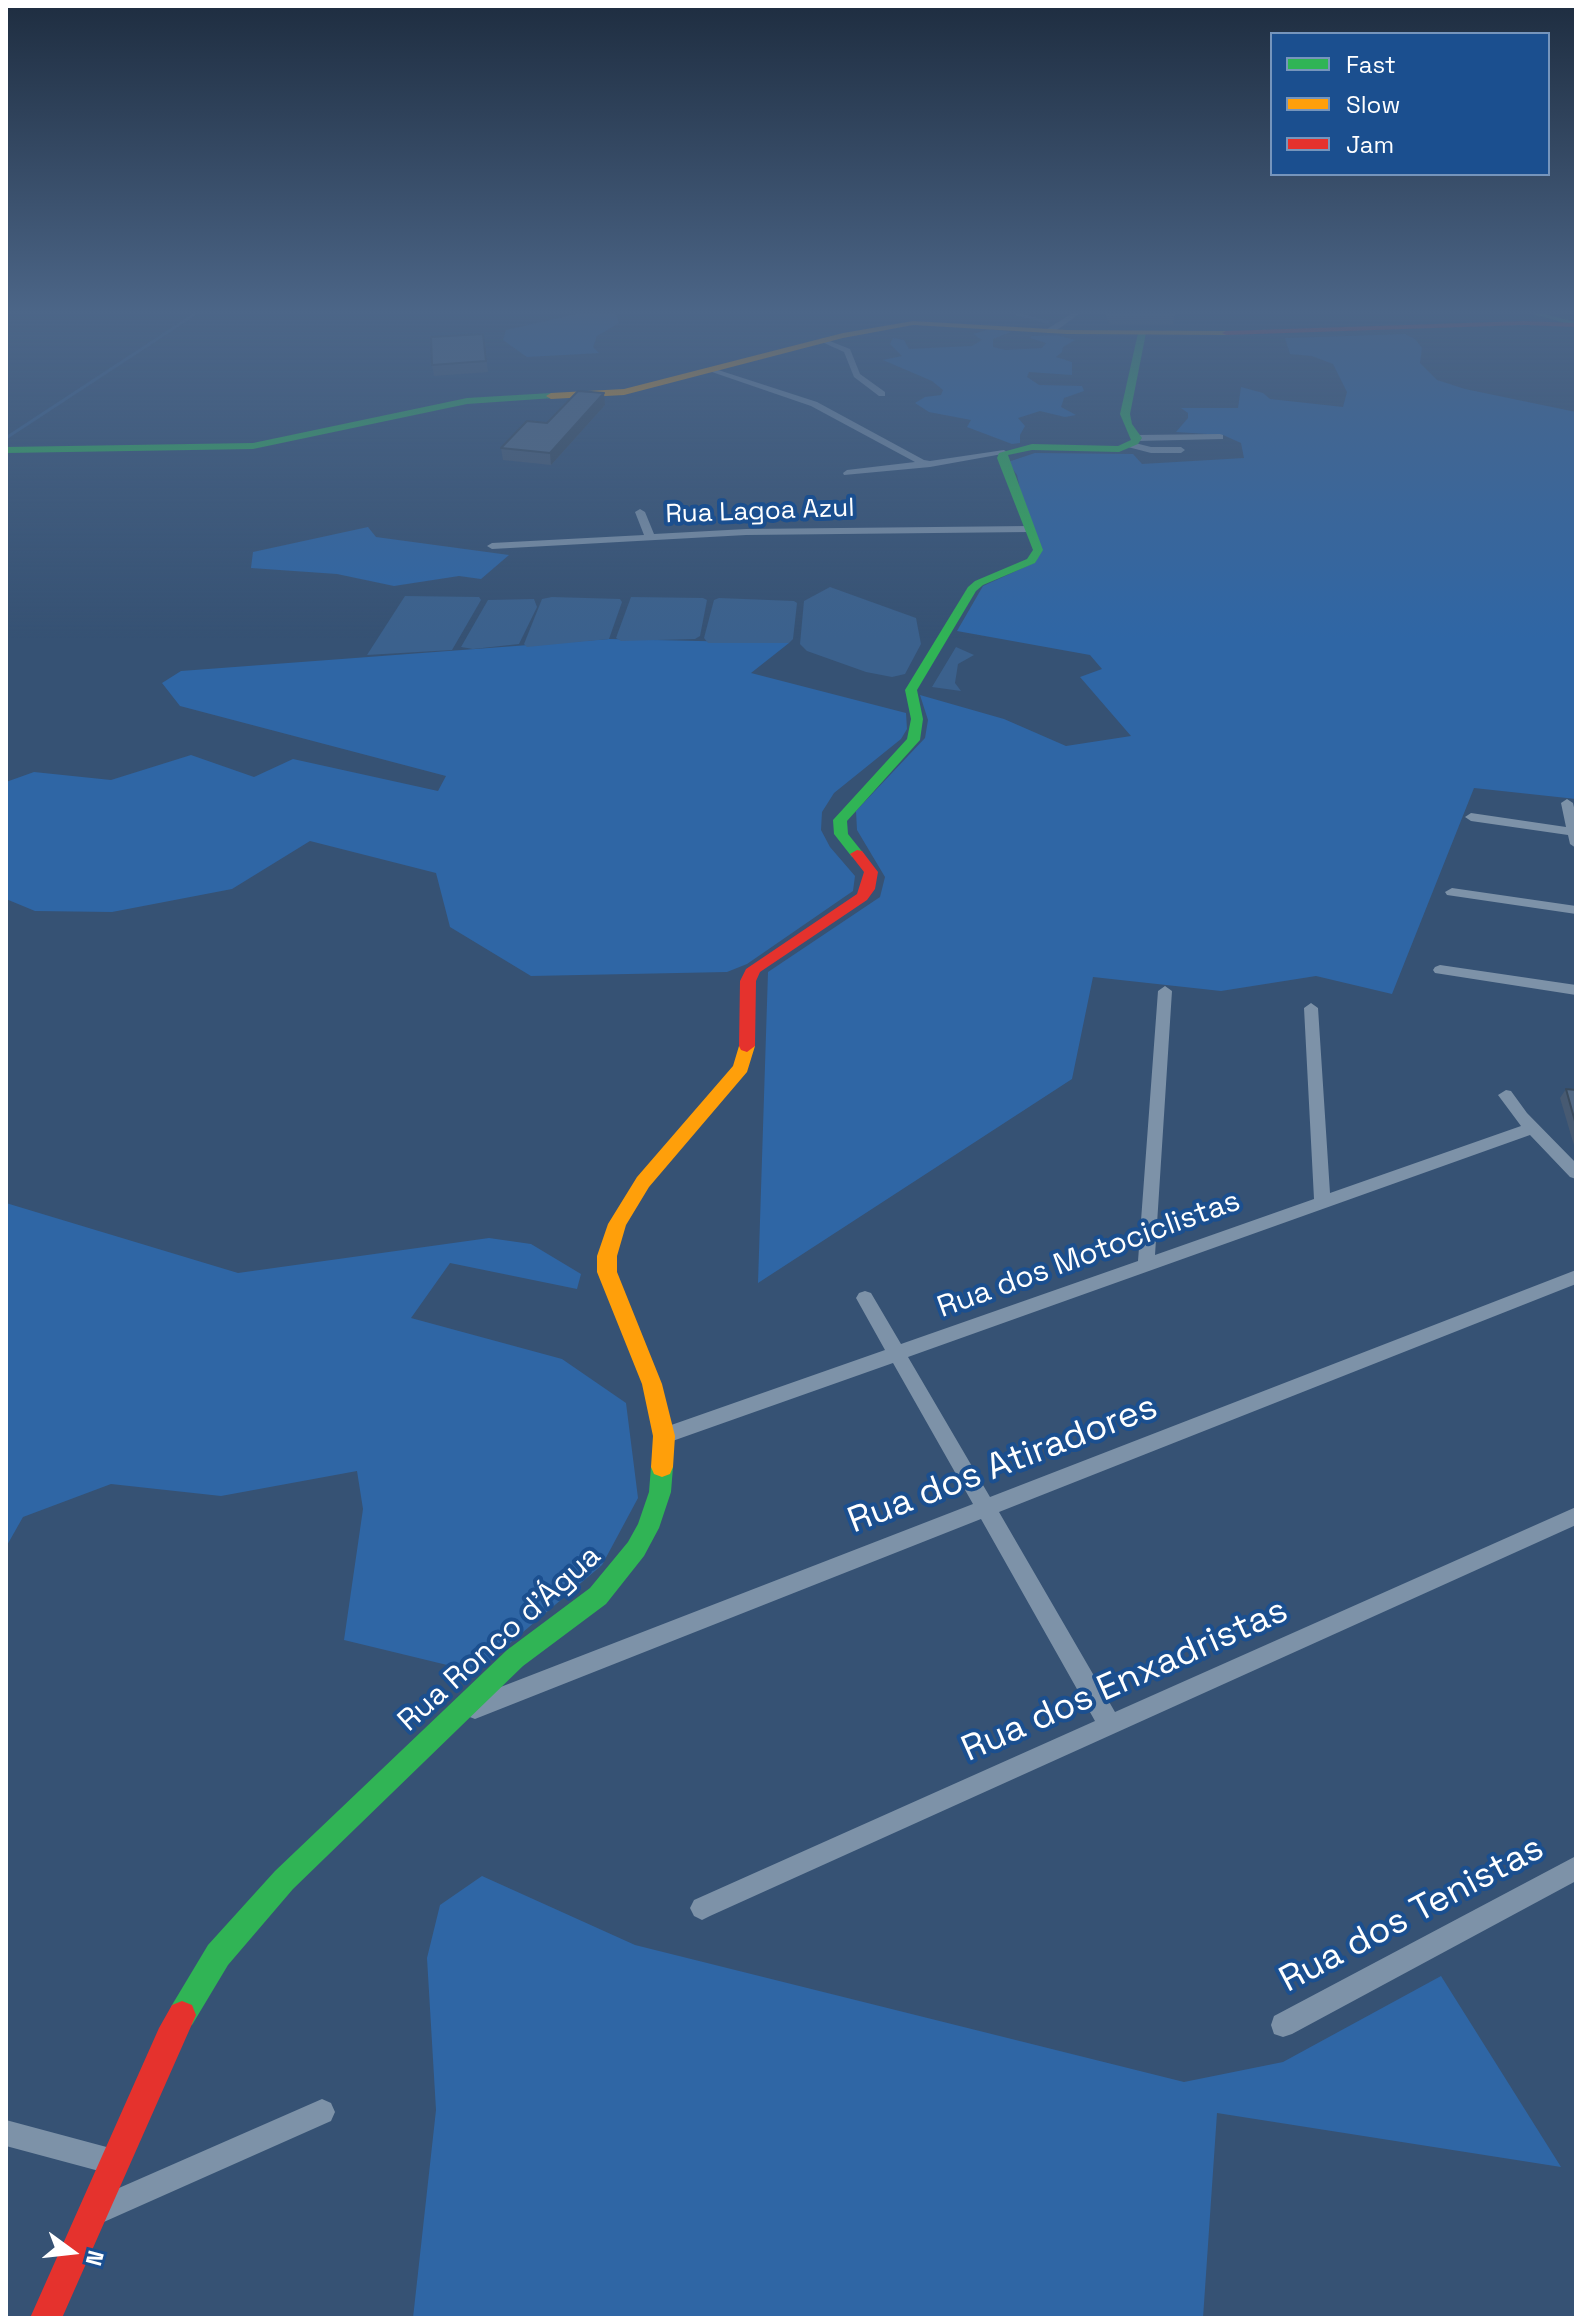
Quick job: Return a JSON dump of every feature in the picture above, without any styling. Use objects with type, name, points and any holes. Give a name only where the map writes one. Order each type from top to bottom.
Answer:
[{"type":"street","points":[[6,450],[253,446],[365,422]]},
{"type":"street","points":[[846,422],[913,459],[930,464]]},
{"type":"street","points":[[1128,422],[1134,442],[1151,450],[1181,450]]},
{"type":"street","points":[[847,473],[1004,453],[1021,447],[1109,449],[1134,442],[1220,437]]},
{"type":"street","name":"Rua Ronco d’Água","points":[[46,2318],[169,2038],[218,1955],[284,1880],[515,1658],[577,1614],[618,1573],[636,1549],[656,1510],[662,1478],[664,1436],[652,1384],[607,1272],[607,1256],[617,1224],[643,1182],[741,1068],[747,1054],[748,981],[754,969],[862,897],[868,889],[871,872],[841,834],[840,820],[913,740],[918,729],[911,690],[972,589],[1036,556],[1038,550],[1002,458],[1004,453]]},
{"type":"street","points":[[640,512],[650,537]]},
{"type":"street","name":"Rua Lagoa Azul","points":[[492,546],[815,531],[1029,529]]},
{"type":"street","points":[[1471,817],[1575,836],[1567,803]]},
{"type":"street","points":[[1452,892],[1576,910]]},
{"type":"street","points":[[1440,970],[1576,990]]},
{"type":"street","points":[[1146,1265],[1165,991]]},
{"type":"street","points":[[1311,1008],[1322,1203]]},
{"type":"street","points":[[1506,1095],[1532,1128],[1576,1173]]},
{"type":"street","name":"Rua dos Motociclistas","points":[[664,1436],[1532,1128]]},
{"type":"street","name":"Rua dos Atiradores","points":[[455,1716],[1576,1277]]},
{"type":"street","points":[[865,1298],[1110,1725]]},
{"type":"street","name":"Rua dos Enxadristas","points":[[702,1908],[1576,1516]]},
{"type":"street","name":"Rua dos Tenistas","points":[[1283,2025],[1576,1868]]},
{"type":"street","points":[[92,2214],[322,2112]]},
{"type":"street","points":[[6,2133],[114,2162]]},
{"type":"shaded area","points":[[970,422],[1022,422],[1025,426],[1020,443],[1012,444],[967,427]]},
{"type":"shaded area","points":[[1184,422],[1576,422],[1576,799],[1474,788],[1392,994],[1316,976],[1221,991],[1093,977],[1072,1079],[758,1283],[768,972],[880,897],[885,877],[857,830],[856,811],[925,738],[928,720],[920,695],[1004,719],[1066,746],[1131,736],[1080,677],[1102,669],[1090,655],[957,631],[983,586],[1036,562],[1017,475],[1008,462],[1035,453],[1133,454],[1142,464],[1244,458],[1241,443],[1223,435],[1176,432]]},
{"type":"shaded area","points":[[368,527],[376,537],[509,555],[481,579],[459,576],[394,586],[337,574],[251,568],[253,552]]},
{"type":"shaded area","points":[[830,587],[916,618],[921,644],[905,674],[892,677],[866,672],[807,651],[800,644],[804,601]]},
{"type":"shaded area","points":[[405,596],[479,597],[481,600],[452,650],[367,655]]},
{"type":"shaded area","points":[[631,597],[707,600],[700,636],[695,639],[621,641],[616,638]]},
{"type":"shaded area","points":[[534,599],[537,607],[519,644],[473,649],[461,647],[488,600]]},
{"type":"shaded area","points":[[542,599],[620,599],[622,602],[609,639],[527,647],[524,644]]},
{"type":"shaded area","points":[[714,600],[794,601],[797,603],[793,639],[789,643],[708,643],[704,638]]},
{"type":"shaded area","points":[[609,639],[789,643],[751,673],[906,713],[907,729],[901,739],[834,793],[822,812],[821,830],[830,847],[855,876],[853,891],[747,964],[727,972],[531,976],[450,927],[436,873],[310,841],[232,889],[112,912],[35,911],[6,899],[6,782],[34,772],[111,780],[191,755],[254,777],[293,759],[438,791],[446,776],[180,706],[162,683],[181,671]]},
{"type":"shaded area","points":[[956,647],[974,655],[958,664],[955,683],[961,691],[932,687]]},
{"type":"shaded area","points":[[6,1203],[238,1273],[489,1238],[531,1244],[581,1274],[577,1289],[450,1263],[411,1318],[562,1359],[626,1403],[638,1498],[602,1565],[476,1672],[344,1640],[363,1509],[357,1471],[221,1496],[111,1484],[23,1517],[6,1547]]},
{"type":"shaded area","points":[[482,1876],[635,1945],[1184,2082],[1283,2062],[1441,1976],[1561,2167],[1217,2113],[1203,2318],[413,2318],[436,2110],[427,1958],[440,1905]]},
{"type":"building","points":[[526,422],[577,422],[550,453],[501,448]]},
{"type":"building","points":[[1566,1089],[1576,1090],[1576,1125]]},
{"type":"waterway","points":[[6,438],[30,422]]},
{"type":"traffic: fast","points":[[6,450],[253,446],[365,422]]},
{"type":"traffic: fast","points":[[857,854],[841,834],[840,820],[913,740],[917,719],[911,690],[972,589],[979,583],[1031,561],[1038,550],[1002,458],[1004,453],[1032,447],[1119,449],[1137,438],[1127,422]]},
{"type":"traffic: fast","points":[[182,2015],[218,1955],[284,1880],[515,1658],[598,1596],[636,1549],[648,1528],[660,1492],[662,1467]]},
{"type":"traffic: slow","points":[[662,1467],[664,1436],[652,1384],[607,1272],[607,1256],[617,1224],[643,1182],[741,1068],[747,1046]]},
{"type":"traffic: jam","points":[[747,1046],[748,981],[754,969],[862,897],[868,889],[871,872],[857,854]]},
{"type":"traffic: jam","points":[[46,2318],[169,2038],[182,2015]]}]
